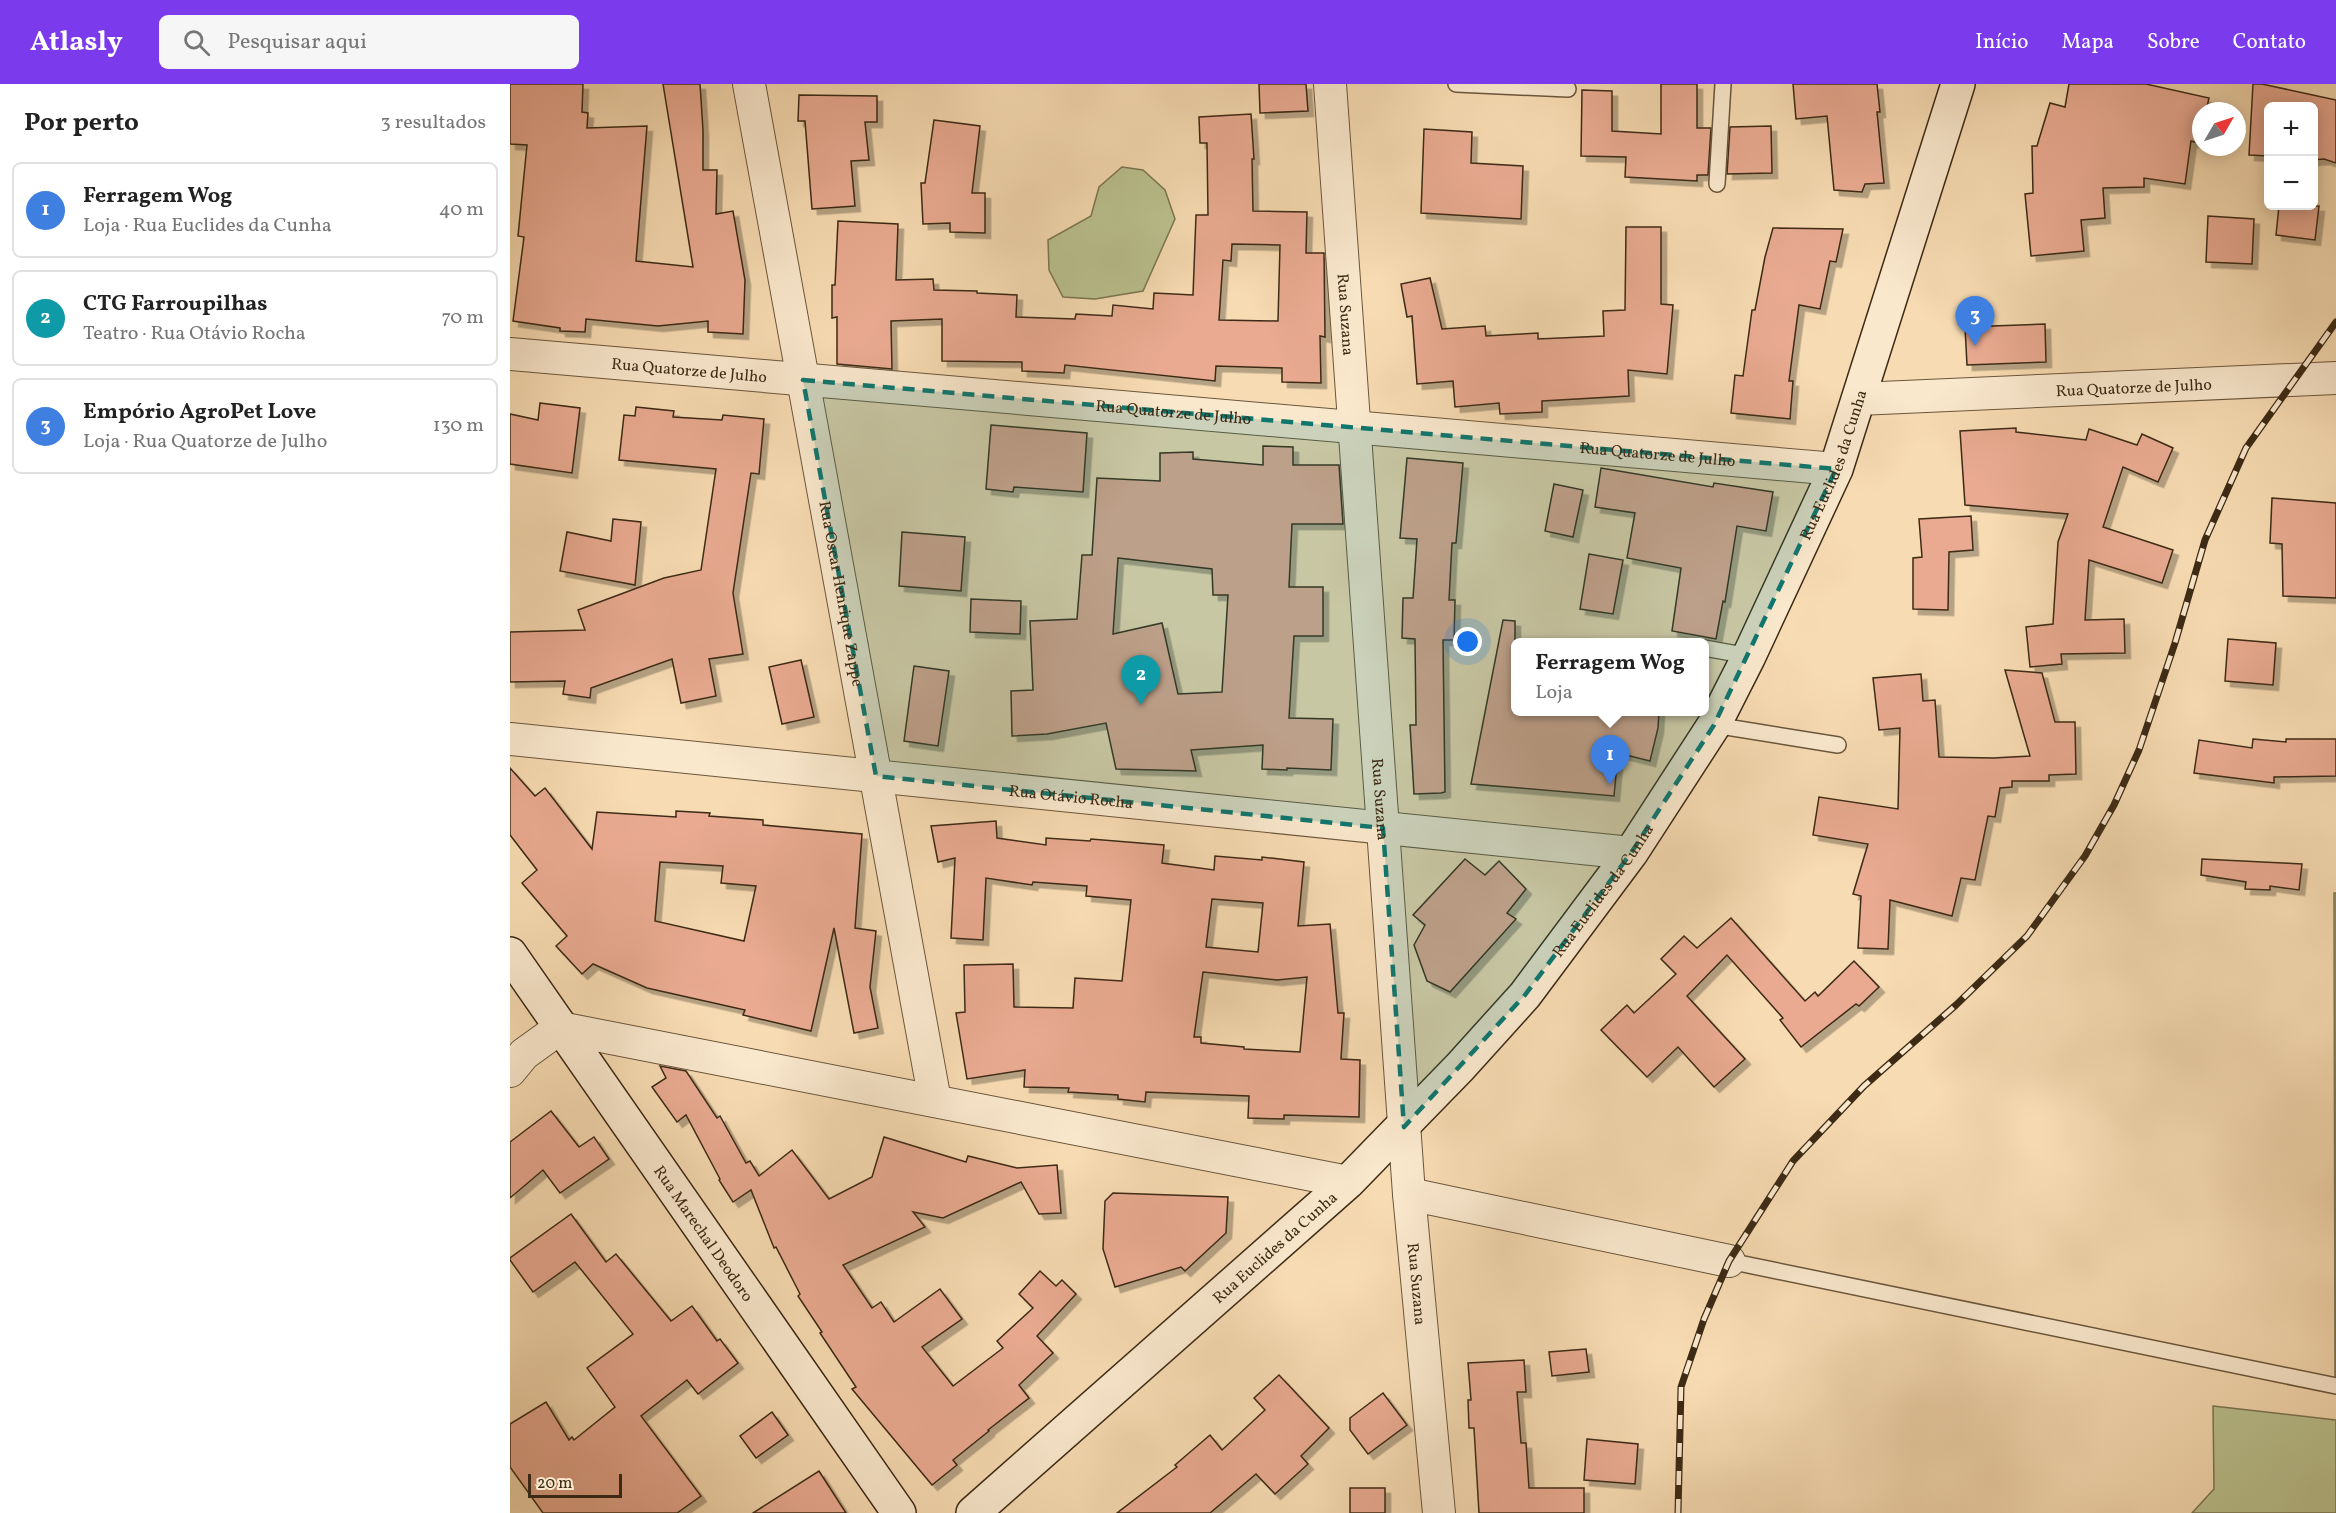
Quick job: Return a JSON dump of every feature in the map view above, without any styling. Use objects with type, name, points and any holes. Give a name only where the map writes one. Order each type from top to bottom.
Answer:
[{"type":"main road","name":"Rua Euclides da Cunha","points":[[973,1513],[1348,1182],[1404,1127],[1525,995],[1631,853],[1714,724],[1749,656],[1836,469],[1958,84]]},
{"type":"main road","name":"Rua Marechal Deodoro","points":[[510,954],[899,1513]]},
{"type":"street","name":"Rua Oscar Henrique Zappe","points":[[749,84],[935,1101]]},
{"type":"street","name":"Rua Suzana","points":[[1330,84],[1409,1194],[1439,1513]]},
{"type":"street","name":"Rua Quatorze de Julho","points":[[510,354],[1836,469]]},
{"type":"street","name":"Rua Quatorze de Julho","points":[[1858,399],[2336,378]]},
{"type":"street","name":"Rua Otávio Rocha","points":[[510,739],[1631,853]]},
{"type":"street","points":[[510,1071],[524,1054],[560,1028],[1348,1182]]},
{"type":"street","points":[[1409,1194],[1729,1261]]},
{"type":"lane","points":[[1456,84],[1569,89]]},
{"type":"lane","points":[[1717,184],[1723,84]]},
{"type":"lane","points":[[1709,649],[1749,656]]},
{"type":"lane","points":[[1714,724],[1838,745]]},
{"type":"lane","points":[[1729,1261],[2336,1386]]},
{"type":"highlighted area","points":[[803,380],[1836,469],[1714,725],[1631,853],[1525,995],[1404,1127],[1383,828],[876,776]]},
{"type":"green space","points":[[1122,167],[1143,170],[1165,190],[1175,219],[1143,291],[1095,299],[1063,297],[1049,270],[1048,240],[1091,216],[1099,187]]},
{"type":"green space","points":[[2334,893],[2336,893],[2336,1377],[2335,1377]]},
{"type":"green space","points":[[2213,1406],[2336,1420],[2336,1513],[2192,1513],[2214,1489]]},
{"type":"building","points":[[510,84],[583,84],[582,112],[588,113],[587,128],[647,126],[636,261],[693,267],[663,84],[700,84],[703,170],[717,170],[716,214],[733,211],[745,280],[743,334],[708,332],[708,321],[658,326],[586,319],[585,332],[560,331],[560,328],[513,321],[524,237],[518,236],[527,145],[510,144]]},
{"type":"building","points":[[1259,84],[1306,84],[1308,111],[1260,113]]},
{"type":"building","points":[[1661,84],[1697,84],[1697,128],[1711,128],[1708,175],[1697,175],[1697,181],[1625,177],[1626,157],[1581,156],[1582,90],[1612,91],[1612,131],[1661,134]]},
{"type":"building","points":[[1793,84],[1877,84],[1880,112],[1877,112],[1884,183],[1865,184],[1862,192],[1834,190],[1827,116],[1796,119]]},
{"type":"building","points":[[2069,84],[2146,84],[2209,98],[2208,102],[2192,102],[2192,141],[2185,184],[2144,178],[2144,187],[2103,188],[2105,218],[2081,220],[2084,251],[2031,256],[2025,194],[2033,193],[2032,146],[2037,146],[2050,103],[2065,107]]},
{"type":"building","points":[[2253,84],[2336,100],[2336,163],[2318,160],[2318,102],[2264,102],[2264,156],[2249,155]]},
{"type":"building","points":[[799,95],[877,96],[877,122],[865,122],[869,160],[851,161],[855,206],[812,209],[805,121],[798,121]]},
{"type":"building","points":[[1251,114],[1254,159],[1252,159],[1253,211],[1307,212],[1306,253],[1324,253],[1325,337],[1320,336],[1321,383],[1282,382],[1282,368],[1216,366],[1215,381],[1065,365],[1064,373],[1022,371],[1022,362],[942,361],[942,319],[891,321],[892,369],[837,364],[837,317],[832,318],[832,285],[835,285],[838,221],[898,224],[896,280],[933,279],[934,290],[1017,295],[1016,317],[1075,319],[1076,314],[1112,316],[1113,305],[1153,309],[1154,293],[1193,295],[1196,215],[1208,215],[1207,143],[1200,143],[1199,117]],"holes":[[[1232,244],[1280,245],[1278,321],[1219,320],[1223,260],[1231,261]]]},
{"type":"building","points":[[934,120],[980,126],[972,193],[985,193],[985,233],[950,232],[950,223],[923,224],[921,183],[925,183]]},
{"type":"building","points":[[1771,126],[1772,173],[1727,174],[1730,127]]},
{"type":"building","points":[[1424,129],[1472,132],[1471,163],[1523,166],[1521,219],[1421,213]]},
{"type":"building","points":[[2319,206],[2315,240],[2276,235],[2279,210],[2318,210]]},
{"type":"building","points":[[2208,216],[2254,219],[2252,264],[2206,262]]},
{"type":"building","points":[[1626,227],[1661,227],[1661,304],[1673,305],[1667,374],[1628,370],[1629,396],[1542,401],[1542,412],[1500,414],[1499,403],[1455,407],[1453,381],[1417,384],[1412,316],[1407,317],[1401,284],[1430,278],[1442,329],[1485,326],[1486,336],[1538,333],[1538,339],[1604,336],[1603,311],[1625,310]]},
{"type":"building","points":[[1773,228],[1843,229],[1836,262],[1830,261],[1820,309],[1799,305],[1789,381],[1793,381],[1790,419],[1731,413],[1735,375],[1743,376],[1752,310],[1755,310]]},
{"type":"building","points":[[2045,324],[2046,362],[1967,365],[1965,327]]},
{"type":"building","points":[[540,403],[580,408],[572,473],[510,464],[510,414],[538,420]]},
{"type":"building","points":[[636,407],[674,411],[673,417],[722,420],[723,415],[764,419],[759,474],[751,473],[733,593],[743,654],[709,659],[716,696],[681,703],[672,659],[591,688],[590,698],[563,694],[565,681],[510,682],[510,632],[585,630],[578,610],[664,578],[701,570],[716,469],[619,460],[624,415],[635,416]]},
{"type":"building","points":[[991,425],[1087,433],[1083,492],[1014,487],[1013,492],[986,489]]},
{"type":"building","points":[[2016,428],[2016,432],[2086,440],[2089,429],[2137,445],[2142,434],[2173,448],[2158,482],[2123,467],[2103,527],[2173,550],[2162,583],[2089,560],[2085,620],[2124,619],[2125,653],[2061,654],[2062,664],[2030,667],[2026,627],[2053,624],[2058,542],[2068,514],[1965,505],[1960,431]]},
{"type":"building","points":[[1263,446],[1293,447],[1293,465],[1339,465],[1343,524],[1292,524],[1289,587],[1323,587],[1323,636],[1294,636],[1289,718],[1333,719],[1331,770],[1262,769],[1263,745],[1191,750],[1196,771],[1116,769],[1106,723],[1047,734],[1012,736],[1011,691],[1033,690],[1030,621],[1077,619],[1082,555],[1092,555],[1097,478],[1160,481],[1160,453],[1193,452],[1193,459],[1263,465]],"holes":[[[1118,558],[1212,569],[1213,595],[1228,595],[1222,692],[1178,694],[1162,623],[1113,634]]]},
{"type":"building","points":[[1407,458],[1463,463],[1456,543],[1452,543],[1449,600],[1455,600],[1454,640],[1443,640],[1445,792],[1441,793],[1414,794],[1410,725],[1416,725],[1415,639],[1402,638],[1403,598],[1413,598],[1417,539],[1400,538]]},
{"type":"building","points":[[1601,468],[1713,487],[1714,483],[1773,492],[1766,531],[1737,526],[1725,602],[1723,601],[1716,639],[1672,631],[1681,568],[1627,558],[1635,513],[1595,507]]},
{"type":"building","points":[[1554,484],[1583,490],[1573,537],[1545,531]]},
{"type":"building","points":[[2272,498],[2336,503],[2336,598],[2283,596],[2282,544],[2270,543]]},
{"type":"building","points":[[1971,516],[1973,550],[1949,552],[1948,610],[1913,609],[1913,558],[1922,557],[1919,519]]},
{"type":"building","points":[[613,519],[641,522],[635,585],[560,571],[567,532],[611,541]]},
{"type":"building","points":[[902,532],[965,537],[961,591],[899,586]]},
{"type":"building","points":[[1589,554],[1623,560],[1613,614],[1580,609]]},
{"type":"building","points":[[971,599],[1021,601],[1020,634],[970,632]]},
{"type":"building","points":[[1503,620],[1515,621],[1515,638],[1511,638],[1511,716],[1659,716],[1650,761],[1618,753],[1614,796],[1471,784]]},
{"type":"building","points":[[2228,639],[2276,643],[2273,685],[2225,681]]},
{"type":"building","points":[[801,660],[814,717],[782,724],[769,667]]},
{"type":"building","points":[[914,666],[949,671],[938,746],[904,741]]},
{"type":"building","points":[[2005,670],[2042,673],[2055,722],[2075,722],[2076,774],[2049,775],[2049,781],[2012,781],[2012,787],[2000,788],[1995,817],[1988,816],[1975,880],[1961,878],[1952,916],[1890,900],[1888,949],[1858,948],[1861,896],[1853,894],[1868,844],[1813,835],[1819,797],[1898,809],[1900,728],[1879,730],[1873,678],[1921,674],[1923,701],[1935,700],[1939,757],[2030,756]]},
{"type":"building","points":[[2253,739],[2286,742],[2286,739],[2336,739],[2336,776],[2274,777],[2274,783],[2194,773],[2199,740],[2252,748]]},
{"type":"building","points":[[510,768],[535,796],[545,788],[592,849],[597,812],[676,817],[676,811],[710,813],[709,816],[763,820],[763,825],[862,834],[855,928],[876,931],[870,987],[878,1028],[854,1033],[834,928],[811,1031],[743,1015],[745,1010],[647,988],[593,964],[582,974],[556,946],[567,936],[522,883],[537,870],[510,835]],"holes":[[[660,862],[723,866],[721,883],[756,886],[744,941],[655,921]]]},
{"type":"building","points":[[996,821],[997,838],[1046,845],[1046,838],[1164,845],[1162,863],[1214,870],[1215,856],[1262,860],[1262,857],[1304,862],[1298,926],[1330,924],[1338,1013],[1344,1013],[1341,1059],[1360,1060],[1359,1117],[1284,1115],[1284,1119],[1248,1118],[1249,1096],[1146,1092],[1145,1102],[1118,1099],[1118,1095],[1068,1092],[1069,1088],[1024,1087],[1025,1070],[967,1079],[956,1013],[965,1012],[964,965],[1013,964],[1014,1007],[1073,1008],[1075,978],[1122,981],[1131,900],[1086,896],[1087,886],[1033,882],[1032,885],[986,878],[983,940],[951,938],[955,858],[938,862],[931,826]],"holes":[[[1212,899],[1263,903],[1258,952],[1206,947]],[[1203,972],[1277,980],[1307,977],[1300,1052],[1244,1049],[1244,1047],[1201,1043],[1201,1037],[1194,1037]]]},
{"type":"building","points":[[1465,859],[1485,875],[1499,861],[1526,889],[1507,913],[1516,919],[1450,992],[1427,981],[1414,945],[1425,925],[1413,915]]},
{"type":"building","points":[[2202,859],[2302,864],[2299,890],[2270,886],[2270,890],[2245,889],[2246,882],[2201,875]]},
{"type":"building","points":[[1731,918],[1805,1001],[1815,992],[1818,996],[1854,961],[1879,987],[1859,1006],[1856,1004],[1801,1047],[1780,1020],[1783,1018],[1727,955],[1687,996],[1745,1059],[1714,1087],[1678,1047],[1647,1077],[1601,1030],[1627,1005],[1634,1013],[1676,974],[1661,959],[1684,936],[1697,948]]},
{"type":"building","points":[[660,1066],[686,1071],[717,1118],[720,1116],[746,1163],[750,1161],[759,1176],[792,1150],[829,1199],[872,1177],[884,1137],[966,1162],[968,1156],[1017,1168],[1057,1165],[1061,1213],[1039,1214],[1021,1182],[943,1218],[913,1212],[925,1227],[843,1265],[872,1308],[881,1302],[894,1322],[940,1289],[962,1319],[922,1347],[953,1386],[1003,1348],[997,1341],[1033,1308],[1019,1294],[1040,1271],[1056,1286],[1062,1280],[1076,1294],[1037,1336],[1053,1353],[1019,1385],[1029,1398],[953,1460],[957,1465],[932,1485],[852,1389],[856,1387],[798,1296],[800,1294],[776,1247],[774,1248],[751,1190],[733,1202],[719,1180],[686,1115],[677,1122],[652,1087],[666,1078]]},
{"type":"building","points":[[551,1111],[579,1147],[594,1137],[609,1159],[560,1193],[543,1170],[510,1198],[510,1142]]},
{"type":"building","points":[[1113,1193],[1228,1197],[1226,1233],[1185,1271],[1181,1267],[1115,1287],[1103,1249],[1105,1201]]},
{"type":"building","points":[[571,1214],[606,1262],[616,1254],[671,1321],[692,1306],[717,1341],[720,1339],[738,1363],[698,1394],[687,1380],[641,1416],[701,1496],[677,1513],[543,1513],[510,1467],[510,1424],[546,1402],[569,1440],[572,1437],[574,1440],[615,1407],[587,1368],[633,1334],[575,1262],[533,1292],[510,1260]]},
{"type":"building","points":[[1586,1349],[1589,1372],[1552,1376],[1549,1352]]},
{"type":"building","points":[[1524,1360],[1526,1392],[1517,1392],[1521,1443],[1526,1443],[1529,1488],[1584,1488],[1584,1513],[1479,1513],[1474,1428],[1469,1428],[1468,1400],[1471,1400],[1468,1363]]},
{"type":"building","points":[[1279,1375],[1329,1428],[1301,1456],[1308,1464],[1275,1494],[1256,1474],[1210,1513],[1117,1513],[1177,1467],[1175,1465],[1210,1435],[1222,1450],[1265,1410],[1254,1398]]},
{"type":"building","points":[[1383,1393],[1407,1425],[1368,1454],[1350,1430],[1350,1418]]},
{"type":"building","points":[[772,1412],[788,1435],[756,1458],[740,1436]]},
{"type":"building","points":[[1587,1439],[1638,1444],[1635,1484],[1584,1480]]},
{"type":"building","points":[[819,1471],[846,1513],[753,1513]]},
{"type":"building","points":[[1350,1488],[1385,1488],[1385,1513],[1350,1513]]},
{"type":"railway","points":[[1678,1513],[1681,1387],[1704,1319],[1729,1261],[1793,1161],[1864,1086],[1956,1005],[2027,936],[2085,856],[2114,805],[2139,750],[2175,643],[2205,540],[2246,448],[2336,322]]},
{"type":"place","name":"Empório AgroPet Love","points":[[1975,346]]},
{"type":"place","name":"CTG Farroupilhas","points":[[1141,705]]},
{"type":"place","name":"Ferragem Wog","points":[[1610,785]]}]
